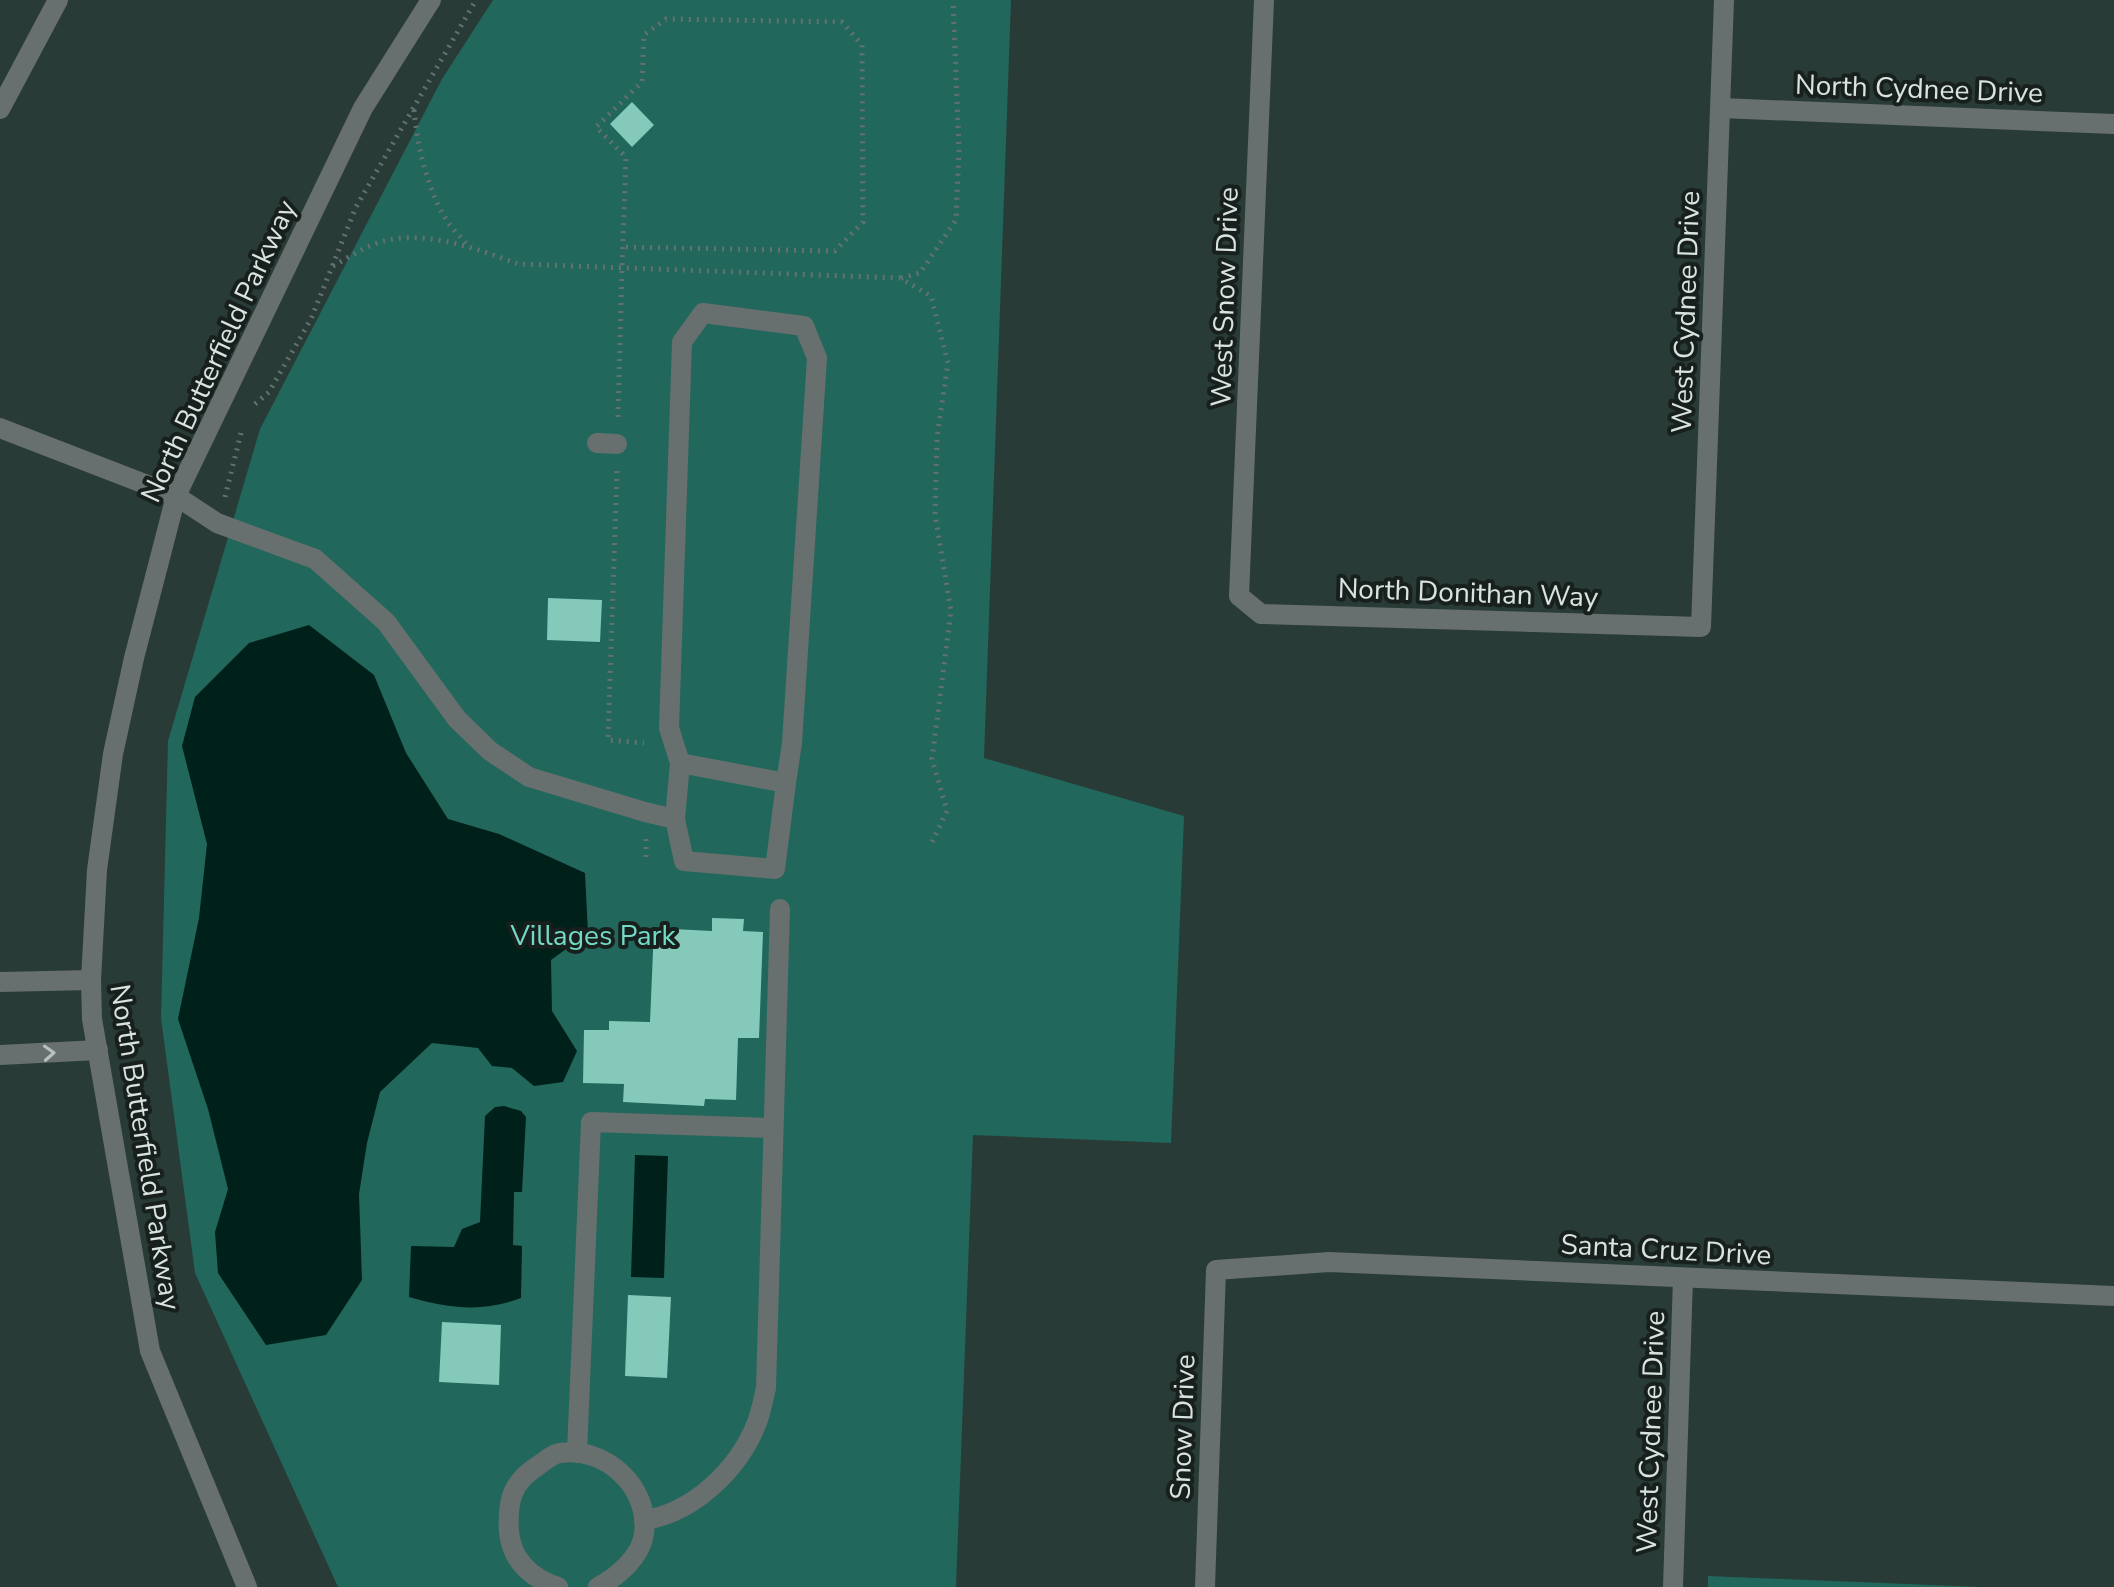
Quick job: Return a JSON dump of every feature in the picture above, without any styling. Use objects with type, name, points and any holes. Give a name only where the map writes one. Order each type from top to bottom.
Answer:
[{"type":"street","points":[[0,109],[58,0]]},
{"type":"street","name":"North Butterfield Parkway","points":[[247,1587],[150,1351],[92,1019],[97,870],[113,754],[176,496],[363,108],[431,0]]},
{"type":"street","name":"West Snow Drive","points":[[1239,596],[1264,0]]},
{"type":"street","name":"West Cydnee Drive","points":[[1701,627],[1724,0]]},
{"type":"street","name":"North Cydnee Drive","points":[[1721,108],[2114,124]]},
{"type":"street","points":[[703,313],[804,326],[817,358],[792,743],[775,869],[684,861],[675,819],[680,763],[669,728],[682,342],[703,313]]},
{"type":"street","points":[[0,428],[176,496],[217,523],[315,559],[386,622],[457,719],[490,751],[529,777],[675,819]]},
{"type":"street","name":"North Donithan Way","points":[[1239,596],[1261,614],[1701,627]]},
{"type":"street","points":[[680,763],[786,783]]},
{"type":"street","points":[[644,1520],[685,1505],[718,1483],[757,1424],[766,1388],[780,909]]},
{"type":"street","points":[[0,982],[91,980]]},
{"type":"street","points":[[0,1055],[98,1050]]},
{"type":"street","points":[[577,1453],[591,1122],[773,1128]]},
{"type":"street","name":"Santa Cruz Drive","points":[[1216,1270],[1329,1262],[2114,1296]]},
{"type":"street","name":"Snow Drive","points":[[1205,1587],[1216,1270]]},
{"type":"street","name":"West Cydnee Drive","points":[[1673,1587],[1683,1278]]},
{"type":"street","points":[[558,1587],[543,1582],[526,1568],[511,1549],[508,1521],[517,1481],[557,1453],[577,1453],[610,1463],[626,1477],[639,1501],[644,1537],[616,1578],[598,1587]]},
{"type":"path","points":[[253,406],[269,392],[311,319],[356,207],[476,0]]},
{"type":"path","points":[[900,278],[920,273],[956,220],[959,149],[953,0]]},
{"type":"path","points":[[333,266],[373,244],[399,239],[432,239],[466,244],[445,218],[428,175],[416,139],[414,108]]},
{"type":"path","points":[[217,523],[238,454],[242,426]]},
{"type":"green space","name":"Villages Park","points":[[493,0],[1011,0],[984,758],[1184,816],[1171,1143],[973,1135],[956,1587],[338,1587],[195,1273],[161,1018],[168,741],[260,429],[442,79]]},
{"type":"green space","points":[[1708,1576],[1980,1587],[1708,1587]]},
{"type":"shaded area","points":[[309,625],[374,675],[406,753],[448,819],[499,834],[585,873],[588,933],[551,960],[552,1011],[577,1051],[563,1082],[534,1086],[512,1068],[492,1066],[478,1048],[432,1043],[380,1092],[367,1143],[359,1194],[362,1280],[326,1335],[266,1345],[218,1273],[215,1232],[228,1189],[208,1109],[178,1019],[199,918],[207,844],[182,746],[195,697],[249,643]]},
{"type":"shaded area","points":[[495,1107],[521,1111],[526,1117],[522,1192],[514,1192],[513,1245],[522,1246],[521,1298],[492,1306],[465,1307],[409,1297],[411,1246],[454,1247],[462,1229],[480,1222],[485,1116]]},
{"type":"shaded area","points":[[635,1155],[668,1156],[664,1278],[631,1277]]},
{"type":"building","points":[[632,102],[654,125],[632,147],[610,124]]},
{"type":"building","points":[[548,598],[602,600],[600,642],[547,640]]},
{"type":"building","points":[[712,918],[744,919],[743,931],[763,932],[759,1038],[738,1038],[736,1100],[705,1099],[704,1106],[623,1102],[624,1084],[583,1083],[584,1030],[609,1030],[609,1021],[650,1022],[654,928],[712,931]]},
{"type":"building","points":[[628,1295],[671,1297],[667,1378],[625,1376]]},
{"type":"building","points":[[442,1322],[501,1325],[499,1385],[439,1382]]}]
